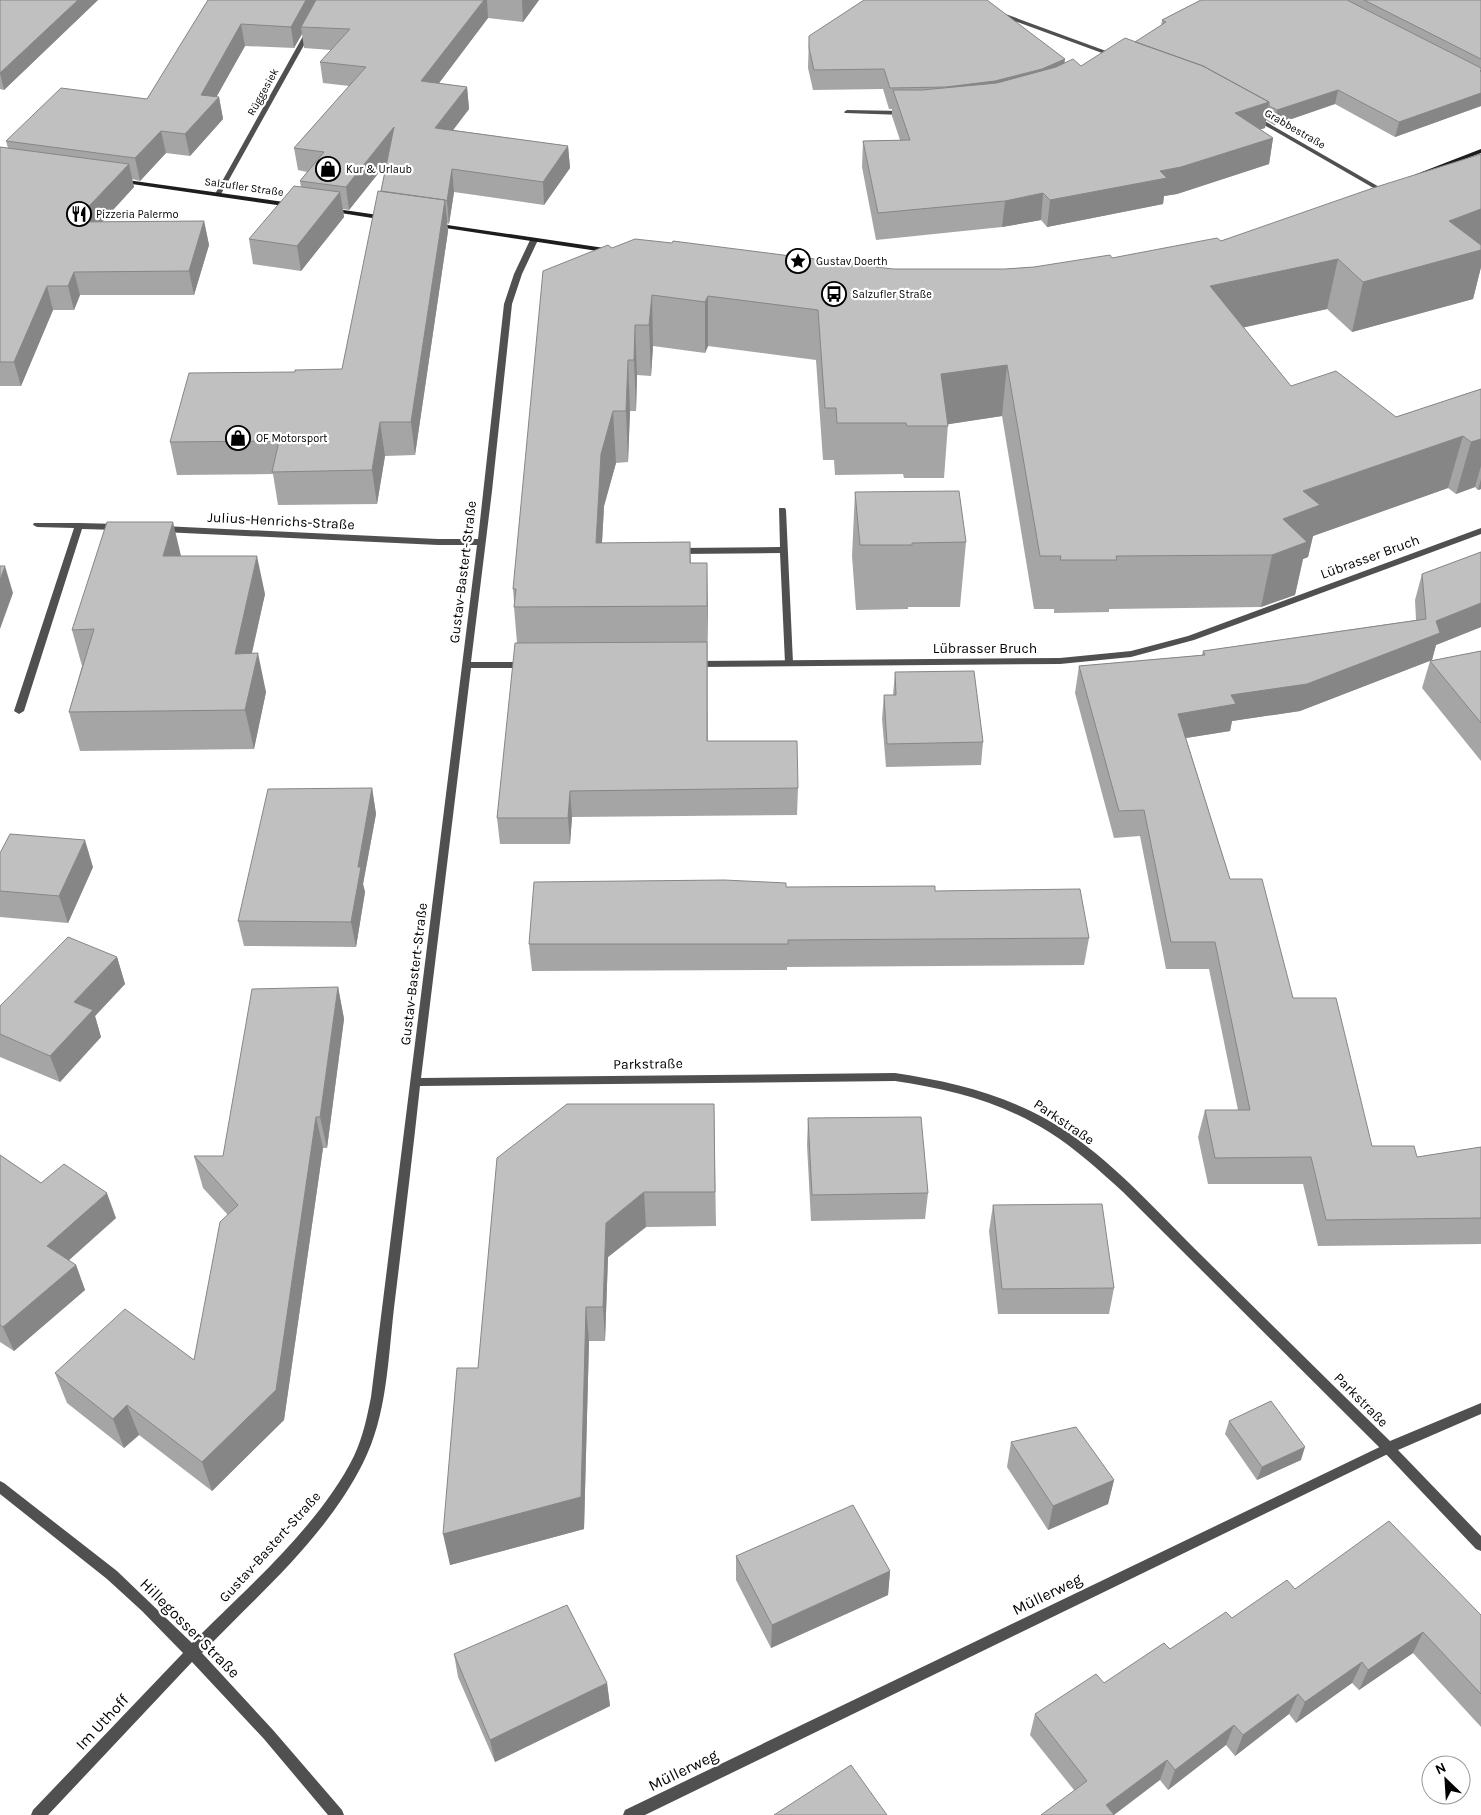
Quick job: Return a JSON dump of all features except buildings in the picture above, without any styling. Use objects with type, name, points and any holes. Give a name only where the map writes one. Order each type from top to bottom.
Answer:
[{"type":"street","points":[[989,10],[1125,60]]},
{"type":"street","name":"Rüggesiek","points":[[218,194],[312,25]]},
{"type":"street","points":[[1110,60],[1117,56]]},
{"type":"street","points":[[846,112],[910,113]]},
{"type":"street","name":"Grabbestraße","points":[[1247,113],[1379,189]]},
{"type":"street","points":[[1412,177],[1481,152]]},
{"type":"street","name":"Salzufler Straße","points":[[107,179],[302,206]]},
{"type":"street","points":[[1371,192],[1387,186]]},
{"type":"street","points":[[320,209],[397,220]]},
{"type":"street","points":[[426,224],[618,252]]},
{"type":"street","name":"Gustav-Bastert-Straße","points":[[192,1653],[258,1586],[327,1509],[356,1464],[371,1426],[377,1398],[467,666],[508,304],[518,274],[534,240]]},
{"type":"street","points":[[782,510],[789,663]]},
{"type":"street","points":[[38,525],[128,528]]},
{"type":"street","points":[[19,712],[79,525]]},
{"type":"street","name":"Julius-Henrichs-Straße","points":[[158,529],[438,542],[481,542]]},
{"type":"street","name":"Lübrasser Bruch","points":[[688,664],[1060,661],[1131,654],[1191,638],[1481,531]]},
{"type":"street","points":[[666,552],[784,550]]},
{"type":"street","points":[[467,666],[537,665]]},
{"type":"street","name":"Parkstraße","points":[[416,1082],[895,1077],[935,1082],[974,1092],[1013,1107],[1044,1124],[1096,1161],[1127,1189],[1388,1448],[1481,1544]]},
{"type":"street","name":"Müllerweg","points":[[630,1815],[1388,1448],[1481,1408]]},
{"type":"street","name":"Hillegosser Straße","points":[[0,1486],[146,1606],[262,1726],[337,1815]]},
{"type":"street","name":"Im Uthoff","points":[[38,1815],[192,1653]]},
{"type":"place","name":"Kur & Urlaub","points":[[328,169]]},
{"type":"place","name":"Pizzeria Palermo","points":[[79,214]]},
{"type":"place","name":"Gustav Doerth","points":[[798,261]]},
{"type":"place","name":"Salzufler Straße","points":[[834,294]]},
{"type":"place","name":"OF Motorsport","points":[[238,438]]}]
